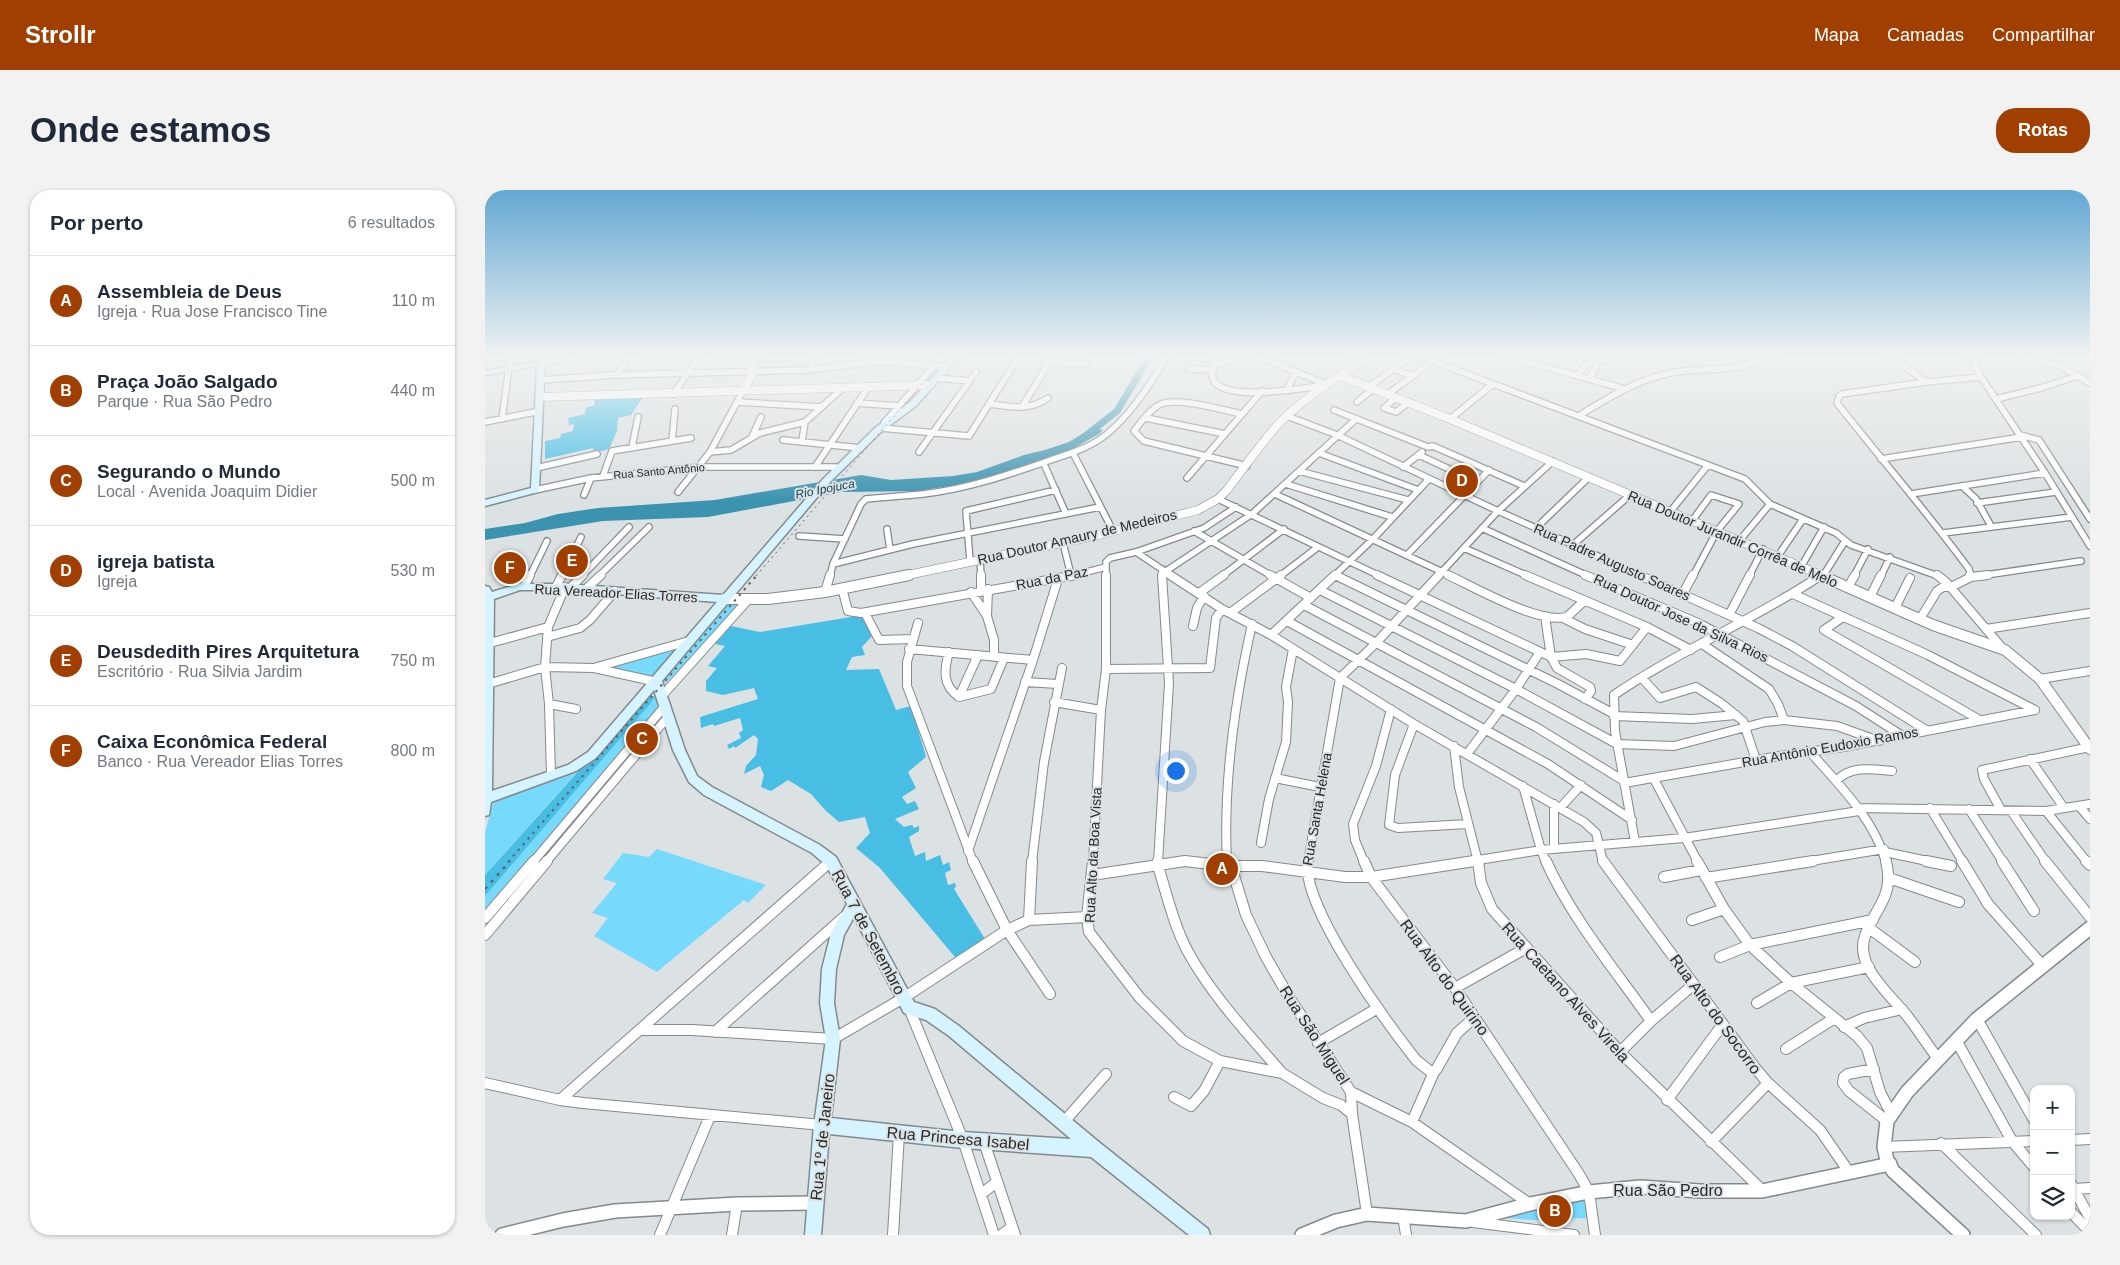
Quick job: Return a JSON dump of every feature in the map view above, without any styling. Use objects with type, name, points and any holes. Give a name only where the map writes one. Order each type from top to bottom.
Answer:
[{"type":"main road","points":[[535,490],[540,405]]},
{"type":"main road","points":[[486,594],[490,643],[487,678],[486,804],[587,760],[657,682],[724,599],[827,480],[883,427],[911,405]]},
{"type":"main road","name":"Rua Santo Antônio","points":[[485,503],[535,490]]},
{"type":"main road","name":"Rua Vereador Elias Torres","points":[[486,594],[525,585],[524,588],[587,588],[724,599]]},
{"type":"main road","name":"Rua 7 de Setembro","points":[[657,682],[687,770],[697,783],[708,792],[798,838],[831,861],[837,870],[851,909],[907,1003],[942,1022],[1094,1149],[1202,1235]]},
{"type":"main road","name":"Rua 1º de Janeiro","points":[[813,1235],[822,1126],[833,1039],[827,1003],[829,969],[838,933],[851,909]]},
{"type":"main road","name":"Rua Princesa Isabel","points":[[822,1126],[963,1140],[1094,1149]]},
{"type":"street","points":[[502,419],[504,405]]},
{"type":"street","points":[[678,492],[700,467],[710,452],[736,405]]},
{"type":"street","points":[[783,405],[821,407]]},
{"type":"street","points":[[710,452],[731,450],[752,437],[780,427],[805,422],[824,405]]},
{"type":"street","points":[[815,467],[856,405]]},
{"type":"street","points":[[882,405],[899,406]]},
{"type":"street","points":[[919,452],[953,405]]},
{"type":"street","points":[[883,427],[969,436],[989,405]]},
{"type":"street","points":[[997,405],[1022,407],[1040,405]]},
{"type":"street","points":[[825,592],[833,564],[863,501],[869,498],[945,491],[996,479],[1044,464],[1096,443],[1117,425],[1133,405]]},
{"type":"street","points":[[1161,405],[1134,431],[1144,441],[1247,466]]},
{"type":"street","points":[[1183,405],[1243,414]]},
{"type":"street","points":[[1187,478],[1251,405]]},
{"type":"street","name":"Rua Doutor Amaury de Medeiros","points":[[724,599],[748,600],[825,592],[980,558],[1113,532],[1197,510],[1218,499],[1247,466],[1274,429],[1301,405]]},
{"type":"street","points":[[1385,405],[1385,408],[1396,412],[1405,405]]},
{"type":"street","name":"Rua Doutor Jurandir Corrêa de Melo","points":[[1416,405],[1763,549],[1920,619],[2005,650],[2040,679],[2090,748]]},
{"type":"street","points":[[1450,419],[1467,405]]},
{"type":"street","points":[[1548,405],[1745,479],[1770,504],[1837,533],[1851,545],[1868,549],[1935,573],[1951,587],[2005,650]]},
{"type":"street","points":[[1578,416],[1598,405]]},
{"type":"street","points":[[1839,405],[1881,459],[1943,533],[1969,569],[1971,577]]},
{"type":"street","points":[[2000,405],[2090,546]]},
{"type":"street","points":[[883,427],[899,406]]},
{"type":"street","points":[[672,441],[675,409]]},
{"type":"street","points":[[1334,410],[1428,448]]},
{"type":"street","points":[[485,422],[539,411]]},
{"type":"street","name":"Rua Padre Augusto Soares","points":[[1287,416],[1337,435],[1498,511],[1742,620],[1792,646],[1926,730]]},
{"type":"street","points":[[632,447],[638,417]]},
{"type":"street","points":[[752,437],[761,417]]},
{"type":"street","points":[[1146,418],[1225,434]]},
{"type":"street","points":[[1282,1073],[1224,1006],[1188,952],[1174,919],[1158,866],[1165,772],[1168,669],[1164,570],[1211,542],[1252,514],[1337,435],[1357,419]]},
{"type":"street","points":[[802,441],[805,422]]},
{"type":"street","points":[[1881,459],[2021,436],[2033,436],[2039,440],[2090,519]]},
{"type":"street","points":[[603,476],[612,451],[691,438]]},
{"type":"street","points":[[783,440],[823,442],[829,445],[861,448]]},
{"type":"street","points":[[1403,467],[1433,446],[1524,486]]},
{"type":"street","points":[[1073,453],[1113,532]]},
{"type":"street","points":[[1319,453],[1418,490]]},
{"type":"street","points":[[536,468],[597,454]]},
{"type":"street","points":[[1419,455],[1477,482]]},
{"type":"street","points":[[1340,678],[1375,644],[1419,594],[1498,511],[1553,461]]},
{"type":"street","points":[[1044,464],[1066,514]]},
{"type":"street","points":[[1670,512],[1708,465]]},
{"type":"street","name":"Rua Santo Antônio","points":[[535,490],[603,476],[700,467],[836,467]]},
{"type":"street","points":[[1407,555],[1489,470]]},
{"type":"street","points":[[1299,471],[1408,500]]},
{"type":"street","points":[[1911,494],[2045,473]]},
{"type":"street","points":[[1536,528],[1589,477]]},
{"type":"street","points":[[584,495],[591,478]]},
{"type":"street","points":[[1271,635],[1373,539],[1429,479]]},
{"type":"street","points":[[1286,484],[1393,517]]},
{"type":"street","points":[[1961,486],[1976,499],[1991,526]]},
{"type":"street","points":[[970,561],[965,512],[970,509],[1056,490]]},
{"type":"street","points":[[1977,503],[2057,492]]},
{"type":"street","points":[[1275,494],[1523,611],[1563,618],[1585,629],[1633,645]]},
{"type":"street","points":[[1574,544],[1630,495]]},
{"type":"street","points":[[1682,594],[1717,531],[1739,504],[1711,495],[1692,521]]},
{"type":"street","points":[[1218,499],[1551,657],[1568,653],[1580,653],[1620,661],[1647,627]]},
{"type":"street","points":[[1740,540],[1770,504]]},
{"type":"street","points":[[833,564],[890,550],[1100,507]]},
{"type":"street","name":"Rua da Paz","points":[[842,588],[848,611],[865,613],[971,592],[1071,576],[1106,567],[1110,558],[1136,552],[1209,526],[1237,507]]},
{"type":"street","points":[[1943,533],[2071,517]]},
{"type":"street","points":[[1778,556],[1803,519]]},
{"type":"street","points":[[564,587],[629,527]]},
{"type":"street","points":[[587,588],[649,527]]},
{"type":"street","points":[[1801,567],[1824,527]]},
{"type":"street","name":"Rua Doutor Jose da Silva Rios","points":[[1482,528],[1642,600],[1683,615],[1869,714],[1901,735]]},
{"type":"street","points":[[887,529],[890,550]]},
{"type":"street","points":[[1193,626],[1201,594],[1242,559],[1284,529]]},
{"type":"street","points":[[1194,531],[1311,598]]},
{"type":"street","points":[[799,536],[845,539]]},
{"type":"street","points":[[551,775],[549,704],[545,667],[548,627],[581,537]]},
{"type":"street","points":[[525,585],[547,540]]},
{"type":"street","points":[[1635,842],[1617,744],[1613,698],[1615,693],[1742,620],[1793,594],[1821,576],[1845,541]]},
{"type":"street","points":[[1063,543],[1071,576]]},
{"type":"street","points":[[1230,613],[1318,547]]},
{"type":"street","points":[[1464,548],[1647,627],[1691,650]]},
{"type":"street","points":[[1729,614],[1763,549]]},
{"type":"street","points":[[1848,587],[1868,549]]},
{"type":"street","name":"Rua Alto do Socorro","points":[[1136,552],[1223,609],[1271,635],[1414,724],[1591,827],[1596,833],[1598,846],[1605,864],[1767,1083],[1820,1130],[1849,1172]]},
{"type":"street","points":[[1870,597],[1891,557]]},
{"type":"street","points":[[980,558],[987,616],[994,640],[994,657]]},
{"type":"street","points":[[1920,619],[1933,594],[1939,588],[1951,587],[1971,577],[2081,561]]},
{"type":"street","name":"Rua Alto da Boa Vista","points":[[1106,567],[1106,669],[1101,710],[1087,917],[1089,932],[1145,1004],[1183,1041],[1208,1056],[1220,1060],[1282,1073],[1323,1098],[1341,1105],[1352,1114]]},
{"type":"street","points":[[1335,575],[1405,611],[1558,684],[1614,715],[1692,719],[1736,715]]},
{"type":"street","points":[[968,851],[1033,660],[1057,578]]},
{"type":"street","points":[[1895,608],[1910,578]]},
{"type":"street","points":[[1320,590],[1517,689],[1617,744],[1674,746],[1747,727],[1784,720],[1837,726],[1879,741]]},
{"type":"street","points":[[547,637],[580,628],[590,620],[615,591]]},
{"type":"street","points":[[971,592],[987,616]]},
{"type":"street","points":[[1793,594],[1843,617]]},
{"type":"street","points":[[485,918],[664,707],[748,600]]},
{"type":"street","points":[[1563,618],[1573,614],[1584,601]]},
{"type":"street","points":[[1303,605],[1536,727],[1624,782]]},
{"type":"street","points":[[1106,669],[1210,668],[1215,618],[1223,609]]},
{"type":"street","points":[[865,613],[879,640],[913,638]]},
{"type":"street","points":[[1986,630],[2090,613]]},
{"type":"street","points":[[1545,616],[1551,657],[1558,670],[1590,687],[1591,691],[1585,699]]},
{"type":"street","points":[[1843,617],[1824,630],[1978,719]]},
{"type":"street","name":"Rua Antônio Eudoxio Ramos","points":[[1624,782],[1654,780],[1756,760],[1811,753],[1879,741],[1978,719],[2035,710],[1942,662],[1843,617]]},
{"type":"street","points":[[1287,621],[1486,730],[1581,785],[1632,820]]},
{"type":"street","points":[[918,623],[909,648],[905,676],[907,686],[968,851],[1007,930],[1050,994]]},
{"type":"street","name":"Rua São Miguel","points":[[1251,624],[1232,750],[1225,838],[1229,866],[1254,934],[1289,997],[1351,1092],[1413,1122],[1530,1204]]},
{"type":"street","points":[[490,643],[548,627]]},
{"type":"street","points":[[594,668],[691,641]]},
{"type":"street","points":[[1701,644],[1769,689],[1778,704],[1784,720]]},
{"type":"street","points":[[909,648],[1033,660]]},
{"type":"street","points":[[1261,843],[1265,816],[1286,742],[1288,702],[1286,687],[1293,649]]},
{"type":"street","points":[[949,652],[943,676],[946,685],[959,697]]},
{"type":"street","points":[[1467,754],[1517,689],[1540,652]]},
{"type":"street","points":[[959,697],[978,655]]},
{"type":"street","points":[[959,697],[984,692],[992,687],[1004,658]]},
{"type":"street","points":[[487,678],[545,667],[594,668],[657,682]]},
{"type":"street","points":[[1029,920],[1036,831],[1054,702],[1062,668]]},
{"type":"street","points":[[2040,679],[2090,671]]},
{"type":"street","points":[[1558,684],[1566,674]]},
{"type":"street","name":"Rua Santa Helena","points":[[1340,678],[1305,871],[1328,929],[1378,1008],[1416,1060],[1427,1070],[1433,1072]]},
{"type":"street","points":[[1642,678],[1660,698],[1698,687],[1736,715],[1747,727],[1756,760]]},
{"type":"street","points":[[1025,682],[1058,684]]},
{"type":"street","points":[[1054,702],[1101,710]]},
{"type":"street","points":[[549,704],[575,709]]},
{"type":"street","points":[[485,935],[619,774],[664,707]]},
{"type":"street","name":"Rua Alto do Quirino","points":[[1391,709],[1378,758],[1353,824],[1355,840],[1371,877],[1455,988],[1551,1129],[1589,1192],[1595,1235]]},
{"type":"street","points":[[1414,724],[1395,775],[1389,824],[1398,828],[1468,824]]},
{"type":"street","name":"Rua Caetano Alves Virela","points":[[1454,746],[1458,779],[1478,860],[1481,883],[1492,909],[1620,1052],[1667,1100],[1763,1191]]},
{"type":"street","points":[[2001,810],[1981,771],[1986,768],[2090,748]]},
{"type":"street","points":[[1811,753],[1858,810],[1884,851],[1889,878],[1885,898],[1871,924],[1862,947],[1869,967],[1939,1060]]},
{"type":"street","points":[[2029,759],[2064,808]]},
{"type":"street","points":[[1836,781],[1844,772],[1853,770],[1892,771]]},
{"type":"street","points":[[608,772],[619,774]]},
{"type":"street","points":[[1275,778],[1320,787]]},
{"type":"street","points":[[1654,780],[1724,909],[1750,945],[1833,1019],[1857,1036],[1867,1048],[1889,1117]]},
{"type":"street","points":[[1554,849],[1557,806],[1581,785]]},
{"type":"street","points":[[1523,786],[1541,850],[1554,879],[1651,1021]]},
{"type":"street","points":[[1091,875],[1158,866],[1179,861],[1229,866],[1262,866],[1345,877],[1371,877],[1541,850],[1684,838],[1858,810],[1930,808],[2046,810],[2090,804]]},
{"type":"street","points":[[2079,806],[2090,819]]},
{"type":"street","points":[[1930,808],[1987,904],[2042,965]]},
{"type":"street","points":[[1969,809],[2034,910]]},
{"type":"street","points":[[2011,810],[2038,852],[2090,917]]},
{"type":"street","points":[[2046,810],[2090,864]]},
{"type":"street","points":[[573,814],[584,817]]},
{"type":"street","points":[[1664,876],[1704,874],[1884,851],[1951,866]]},
{"type":"street","points":[[560,1100],[831,861]]},
{"type":"street","points":[[526,870],[538,872]]},
{"type":"street","points":[[1889,878],[1959,902]]},
{"type":"street","points":[[715,1032],[851,909]]},
{"type":"street","points":[[1692,920],[1724,909]]},
{"type":"street","points":[[640,1030],[833,1039],[907,1003],[1007,930],[1029,920],[1087,917]]},
{"type":"street","points":[[1720,957],[1750,945],[1871,924]]},
{"type":"street","points":[[1871,924],[1915,962]]},
{"type":"street","points":[[1963,1235],[1900,1178],[1890,1164],[1884,1147],[1889,1117],[1907,1092],[1977,1019],[2090,928]]},
{"type":"street","points":[[1455,988],[1526,948]]},
{"type":"street","points":[[1757,1003],[1791,983],[1869,967]]},
{"type":"street","points":[[1620,1052],[1651,1021],[1695,984]]},
{"type":"street","points":[[907,1003],[963,1140],[994,1235]]},
{"type":"street","points":[[1318,1043],[1378,1008]]},
{"type":"street","points":[[1844,1027],[1864,1018],[1902,1009]]},
{"type":"street","points":[[1413,1122],[1433,1072],[1440,1066],[1457,1033],[1475,1017]]},
{"type":"street","points":[[1786,1049],[1833,1019]]},
{"type":"street","points":[[1977,1019],[2030,1113]]},
{"type":"street","points":[[1667,1100],[1723,1024]]},
{"type":"street","points":[[1956,1040],[2012,1141],[2030,1162]]},
{"type":"street","points":[[1174,1097],[1191,1106],[1204,1091],[1220,1060]]},
{"type":"street","points":[[1874,1069],[1848,1074],[1843,1080],[1845,1088],[1889,1117]]},
{"type":"street","points":[[1063,1123],[1106,1074]]},
{"type":"street","points":[[485,1083],[560,1100],[822,1126]]},
{"type":"street","points":[[1711,1142],[1767,1083]]},
{"type":"street","points":[[1351,1092],[1352,1114],[1367,1214]]},
{"type":"street","points":[[660,1235],[710,1116]]},
{"type":"street","points":[[893,1235],[899,1134]]},
{"type":"street","points":[[2075,1140],[2090,1139]]},
{"type":"street","points":[[984,1141],[1013,1231],[1001,1235]]},
{"type":"street","points":[[1884,1147],[1941,1143],[2030,1141]]},
{"type":"street","points":[[1941,1143],[2037,1235]]},
{"type":"street","name":"Rua São Pedro","points":[[1301,1235],[1336,1221],[1367,1214],[1403,1215],[1466,1221],[1530,1204],[1589,1192],[1640,1187],[1700,1191],[1763,1191],[1890,1164]]},
{"type":"street","points":[[981,1194],[997,1182]]},
{"type":"street","points":[[2075,1187],[2090,1188]]},
{"type":"street","points":[[2075,1191],[2090,1218]]},
{"type":"street","points":[[732,1235],[737,1204]]},
{"type":"street","points":[[502,1235],[563,1220],[615,1211],[737,1204],[815,1204]]},
{"type":"street","points":[[1403,1215],[1406,1235]]},
{"type":"street","points":[[2075,1216],[2090,1232]]},
{"type":"street","points":[[1466,1221],[1574,1235]]},
{"type":"shaded area","points":[[638,405],[631,415],[618,418],[617,431],[609,449],[594,453],[593,448],[545,459],[545,441],[560,438],[561,434],[573,431],[574,424],[569,425],[568,418],[585,414],[586,407]]},
{"type":"shaded area","points":[[725,602],[740,603],[720,625],[720,628],[666,683],[660,683]]},
{"type":"shaded area","points":[[863,615],[872,636],[862,647],[865,655],[852,657],[846,670],[879,669],[896,710],[911,706],[926,757],[908,772],[916,788],[902,797],[907,804],[915,801],[919,809],[895,819],[904,827],[912,825],[914,828],[919,826],[919,831],[909,837],[915,856],[925,852],[926,861],[940,855],[943,865],[949,862],[951,870],[945,873],[948,885],[955,883],[954,889],[985,939],[955,957],[880,868],[856,848],[870,833],[865,817],[839,822],[811,794],[788,780],[771,791],[761,787],[764,775],[760,766],[744,774],[746,766],[756,755],[758,739],[754,735],[735,748],[734,746],[729,749],[727,745],[741,738],[739,733],[743,730],[740,718],[701,728],[700,717],[758,699],[754,688],[723,695],[706,691],[706,681],[717,668],[708,666],[725,646],[715,644],[731,626],[760,632]]},
{"type":"shaded area","points":[[684,644],[655,679],[603,667]]},
{"type":"shaded area","points":[[650,695],[655,697],[649,705],[485,896],[485,875],[645,697]]},
{"type":"shaded area","points":[[657,695],[657,712],[485,915],[485,896]]},
{"type":"shaded area","points":[[581,769],[485,875],[485,833],[494,799]]},
{"type":"shaded area","points":[[657,849],[766,885],[748,903],[744,900],[657,972],[594,936],[608,918],[592,913],[617,883],[603,879],[623,853],[649,857]]},
{"type":"shaded area","points":[[1583,1197],[1588,1218],[1532,1220],[1505,1218],[1544,1204]]},
{"type":"water","name":"Rio Ipojuca","points":[[1093,427],[1103,430],[1056,458],[971,483],[916,491],[842,492],[708,517],[603,521],[485,540],[485,529],[598,508],[715,500],[861,475],[891,480],[953,476],[977,472],[1024,455],[1069,442]]},
{"type":"waterway","name":"Rio Ipojuca","points":[[1084,437],[1117,411],[1121,405]]},
{"type":"railway","points":[[756,576],[904,405]]},
{"type":"railway","points":[[508,862],[757,575]]},
{"type":"railway","points":[[485,889],[510,861]]},
{"type":"place","name":"igreja batista","points":[[1462,481]]},
{"type":"place","name":"Deusdedith Pires Arquitetura","points":[[572,561]]},
{"type":"place","name":"Caixa Econômica Federal","points":[[510,568]]},
{"type":"place","name":"Segurando o Mundo","points":[[642,739]]},
{"type":"place","name":"Assembleia de Deus","points":[[1222,869]]},
{"type":"place","name":"Praça João Salgado","points":[[1555,1211]]}]
